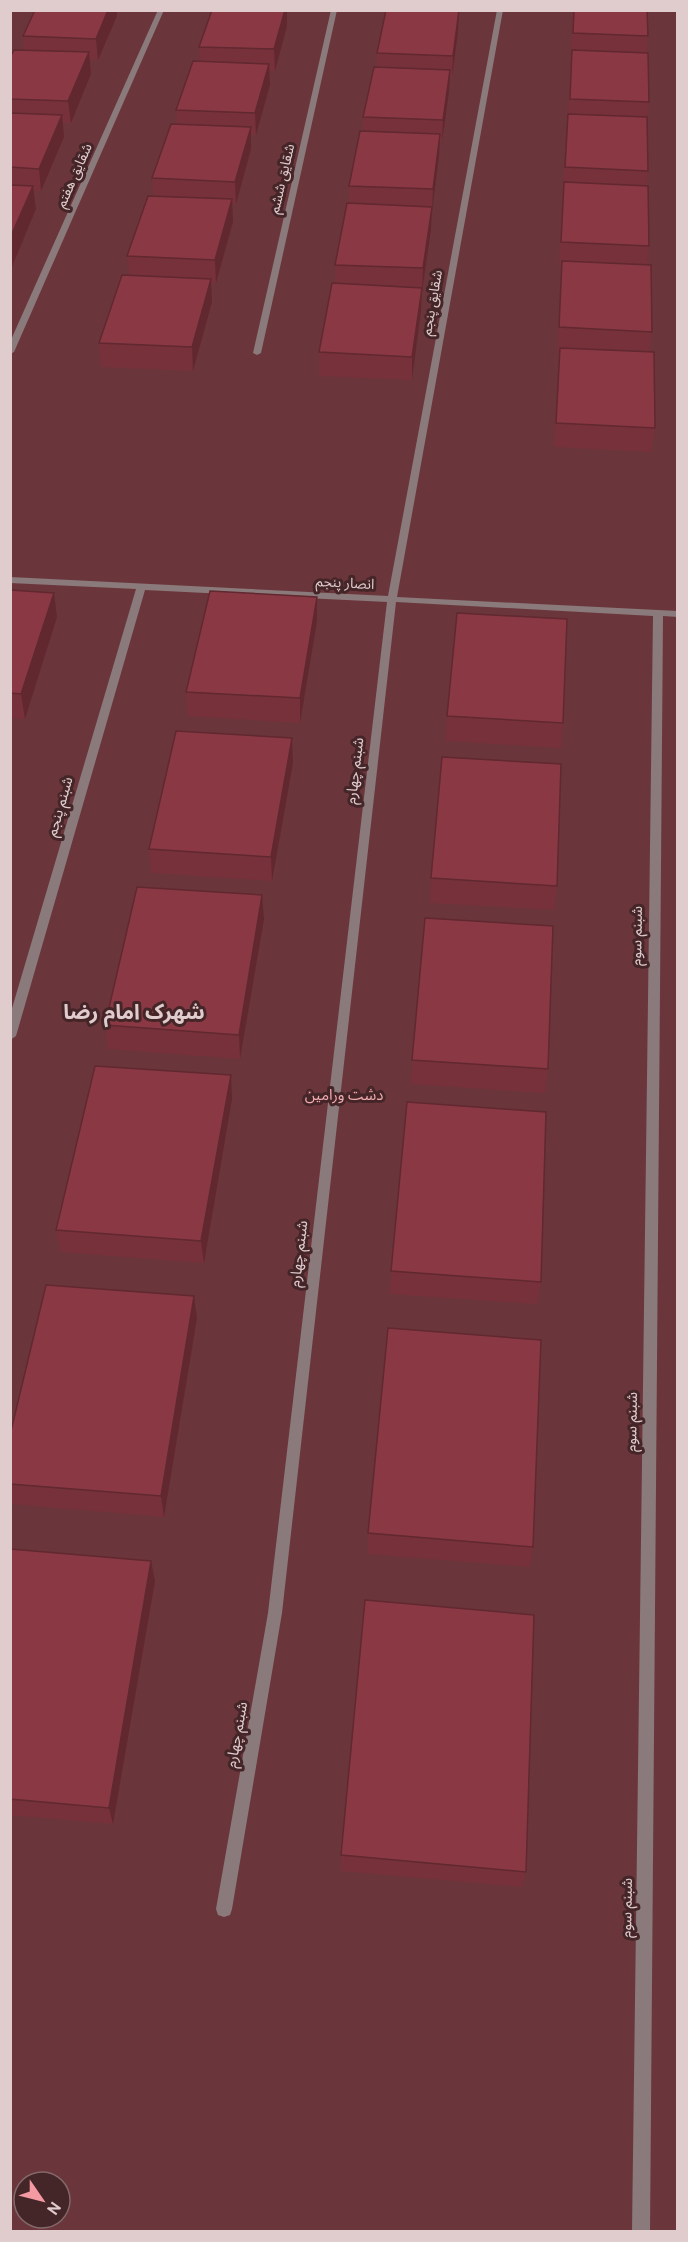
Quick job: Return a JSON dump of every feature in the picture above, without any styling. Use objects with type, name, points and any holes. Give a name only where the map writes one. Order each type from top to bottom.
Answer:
[{"type":"street","name":"شقایق هفتم","points":[[10,352],[161,10]]},
{"type":"street","name":"شقایق ششم","points":[[257,353],[334,10]]},
{"type":"street","name":"شقایق پنجم","points":[[392,600],[500,10]]},
{"type":"street","name":"انصار پنجم","points":[[10,580],[678,614]]},
{"type":"street","name":"شبنم پنجم","points":[[10,1036],[141,587]]},
{"type":"street","name":"شبنم چهارم","points":[[224,1909],[275,1613],[392,600]]},
{"type":"street","name":"شبنم سوم","points":[[641,2232],[658,613]]},
{"type":"green space","name":"دشت ورامین","points":[[11,11],[677,11],[677,2231],[11,2232]]},
{"type":"building","points":[[35,10],[108,10],[96,39],[23,36]]},
{"type":"building","points":[[212,10],[285,10],[274,49],[199,47]]},
{"type":"building","points":[[386,10],[459,10],[453,56],[377,53]]},
{"type":"building","points":[[574,10],[647,10],[648,36],[573,33]]},
{"type":"building","points":[[14,50],[89,52],[68,101],[10,99],[10,58]]},
{"type":"building","points":[[572,50],[648,53],[649,102],[570,99]]},
{"type":"building","points":[[193,61],[269,64],[255,113],[176,110]]},
{"type":"building","points":[[374,67],[450,70],[443,120],[363,117]]},
{"type":"building","points":[[10,113],[62,115],[39,169],[10,167]]},
{"type":"building","points":[[568,114],[647,117],[648,171],[565,167]]},
{"type":"building","points":[[171,124],[251,127],[235,182],[152,178]]},
{"type":"building","points":[[360,131],[440,134],[433,189],[349,186]]},
{"type":"building","points":[[564,182],[648,186],[649,246],[561,242]]},
{"type":"building","points":[[10,185],[33,186],[10,238]]},
{"type":"building","points":[[148,196],[232,199],[215,260],[127,256]]},
{"type":"building","points":[[347,203],[432,207],[423,268],[335,265]]},
{"type":"building","points":[[562,261],[651,265],[652,332],[559,327]]},
{"type":"building","points":[[122,275],[211,279],[192,347],[99,343]]},
{"type":"building","points":[[332,283],[422,288],[412,357],[319,352]]},
{"type":"building","points":[[560,348],[654,352],[655,428],[556,423]]},
{"type":"building","points":[[10,590],[54,593],[21,694],[10,693]]},
{"type":"building","points":[[210,591],[317,597],[300,698],[186,692]]},
{"type":"building","points":[[457,613],[567,619],[563,723],[447,716]]},
{"type":"building","points":[[176,731],[292,738],[271,857],[149,849]]},
{"type":"building","points":[[442,757],[561,764],[557,886],[431,878]]},
{"type":"building","points":[[137,887],[262,895],[239,1035],[105,1025]]},
{"type":"building","points":[[425,918],[553,926],[548,1069],[412,1060]]},
{"type":"building","points":[[95,1066],[231,1075],[201,1241],[56,1230]]},
{"type":"building","points":[[407,1102],[546,1112],[541,1282],[391,1271]]},
{"type":"building","points":[[46,1285],[194,1296],[161,1496],[10,1484],[10,1435]]},
{"type":"building","points":[[388,1328],[541,1340],[533,1547],[368,1533]]},
{"type":"building","points":[[10,1549],[151,1561],[109,1808],[10,1799]]},
{"type":"building","points":[[365,1600],[534,1615],[526,1872],[341,1855]]},
{"type":"district","name":"شهرک امام رضا","points":[[134,1013]]}]
